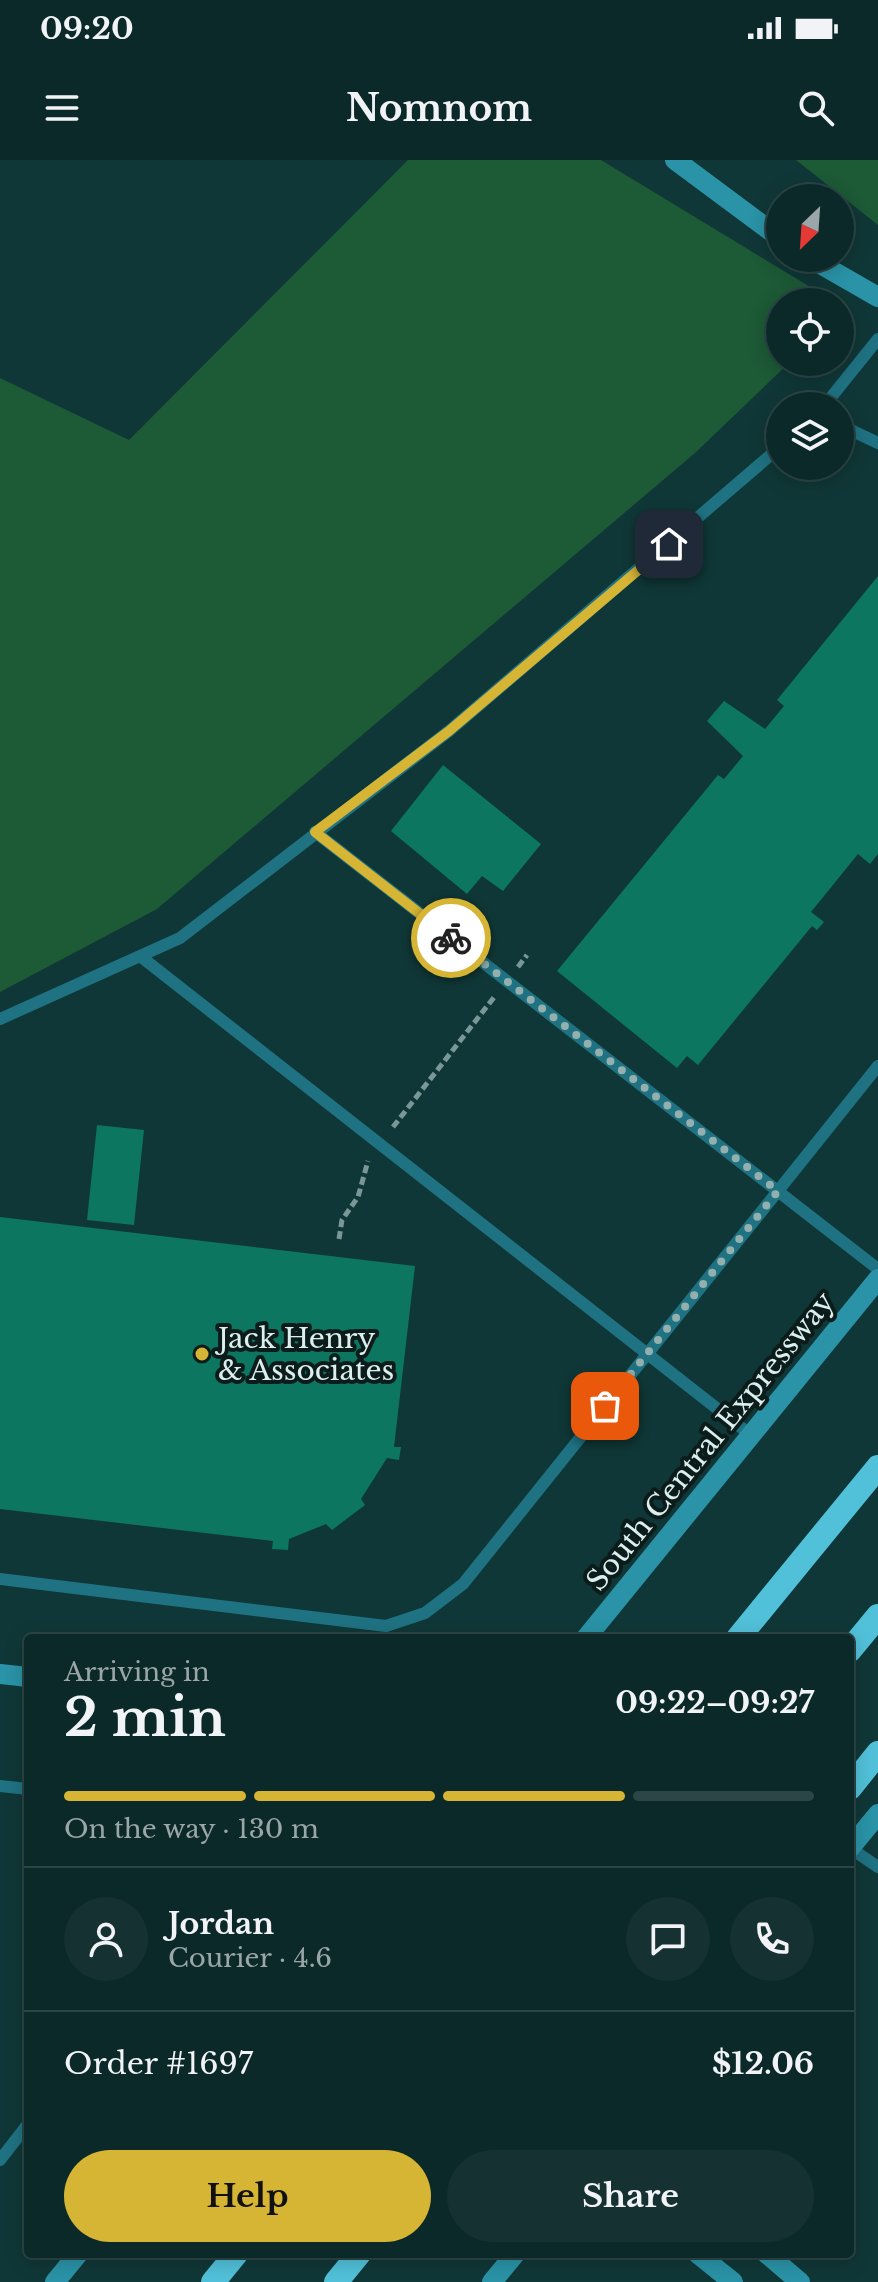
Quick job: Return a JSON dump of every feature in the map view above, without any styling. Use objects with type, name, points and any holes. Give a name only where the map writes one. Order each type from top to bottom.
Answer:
[{"type":"highway","points":[[741,1634],[878,1467]]},
{"type":"highway","points":[[854,1645],[878,1616]]},
{"type":"highway","points":[[854,1783],[878,1753]]},
{"type":"highway","points":[[213,2282],[233,2258]]},
{"type":"highway","points":[[336,2282],[356,2258]]},
{"type":"main road","points":[[679,163],[766,228]]},
{"type":"main road","points":[[834,272],[878,297]]},
{"type":"main road","name":"South Central Expressway","points":[[589,1634],[878,1279]]},
{"type":"main road","points":[[0,1674],[24,1677]]},
{"type":"main road","points":[[854,1843],[878,1814]]},
{"type":"main road","points":[[55,2282],[75,2258]]},
{"type":"main road","points":[[492,2282],[512,2258]]},
{"type":"main road","points":[[703,2258],[733,2282]]},
{"type":"main road","points":[[772,2258],[800,2282]]},
{"type":"lane","points":[[835,392],[878,339]]},
{"type":"lane","points":[[854,432],[878,443]]},
{"type":"lane","points":[[0,1019],[180,938],[449,731],[766,459]]},
{"type":"lane","points":[[315,832],[878,1269]]},
{"type":"lane","points":[[140,956],[752,1436]]},
{"type":"lane","points":[[0,1579],[386,1626],[411,1619],[440,1604],[463,1584],[878,1066]]},
{"type":"lane","points":[[0,1786],[24,1789]]},
{"type":"lane","points":[[854,1851],[878,1867]]},
{"type":"lane","points":[[0,2160],[24,2129]]},
{"type":"path","points":[[339,1239],[342,1220],[358,1197],[365,1166],[527,955]]},
{"type":"green space","points":[[408,160],[601,160],[766,260],[766,272],[786,272],[812,288],[766,288],[766,376],[775,376],[695,453],[157,909],[0,992],[0,378],[129,440]]},
{"type":"green space","points":[[796,160],[878,160],[878,225],[854,206],[854,184],[826,184]]},
{"type":"building","points":[[878,576],[878,854],[870,864],[858,854],[811,912],[824,922],[817,930],[812,926],[698,1065],[687,1056],[677,1068],[557,971],[718,775],[724,779],[743,756],[707,721],[724,701],[765,729],[784,706],[777,700]]},
{"type":"building","points":[[443,765],[541,844],[503,891],[482,876],[467,894],[391,831]]},
{"type":"building","points":[[97,1125],[144,1130],[134,1225],[87,1220]]},
{"type":"building","name":"Jack Henry & Associates","points":[[0,1217],[415,1266],[394,1447],[401,1447],[399,1460],[387,1458],[361,1499],[365,1505],[332,1530],[326,1524],[289,1539],[288,1550],[272,1549],[273,1541],[0,1509]]},
{"type":"way so far","points":[[451,938],[778,1191],[605,1406]]},
{"type":"place","name":"Jack Henry & Associates","points":[[202,1354]]},
{"type":"route","points":[[451,938],[315,832],[449,731],[669,544]]}]
